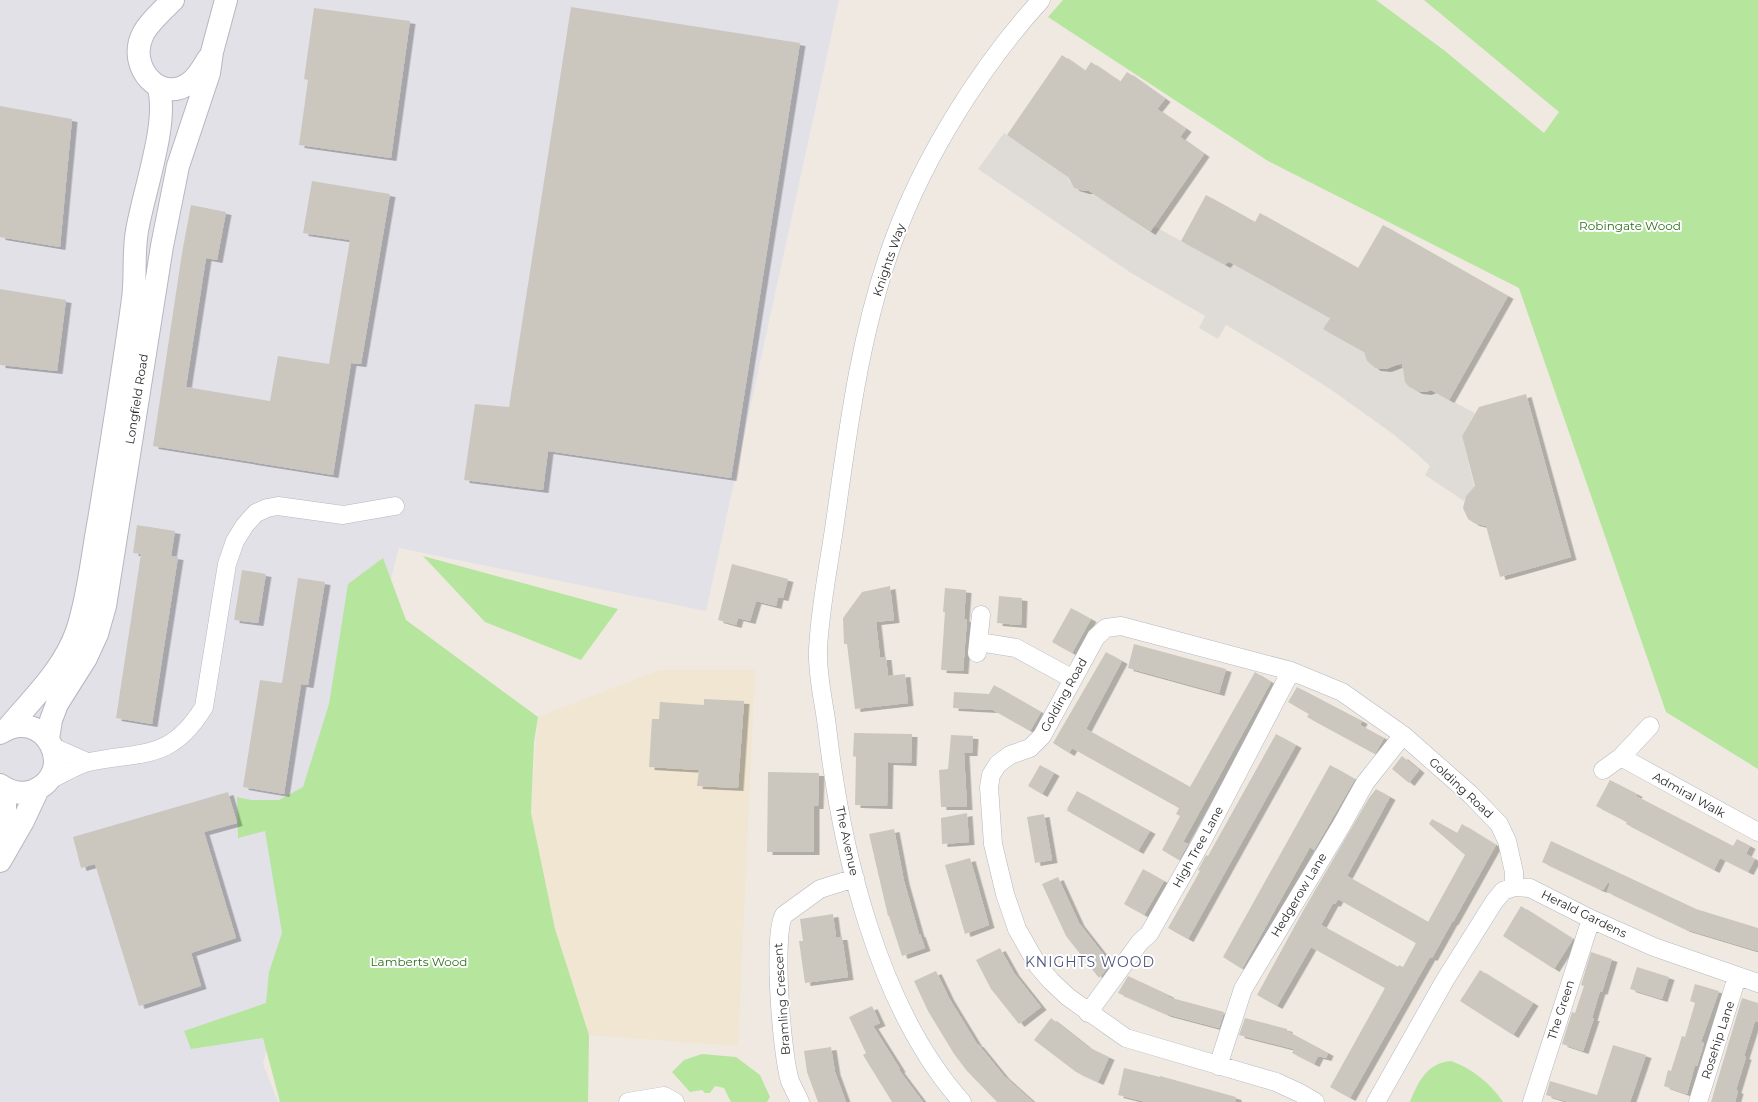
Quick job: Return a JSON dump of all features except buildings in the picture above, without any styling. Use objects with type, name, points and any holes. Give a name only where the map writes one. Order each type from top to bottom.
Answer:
[{"type":"street","points":[[158,86],[144,73],[138,54],[143,34],[173,0]]},
{"type":"street","name":"Longfield Road","points":[[42,785],[52,774],[55,765],[50,743],[51,720],[57,704],[86,658],[97,634],[104,606],[162,246],[178,166],[209,73],[212,52],[226,0]]},
{"type":"street","name":"Knights Way","points":[[830,556],[858,373],[869,320],[894,240],[923,174],[947,130],[990,64],[1041,0]]},
{"type":"street","name":"Longfield Road","points":[[3,731],[47,682],[66,654],[76,632],[84,604],[108,465],[133,297],[137,232],[159,131],[162,96],[158,86],[176,88],[191,82],[200,72],[212,52]]},
{"type":"street","points":[[0,854],[5,820],[3,787],[16,793],[27,793],[87,762],[145,754],[166,746],[183,735],[195,720],[204,706],[227,564],[235,541],[245,525],[256,513],[278,506],[343,515],[395,506]]},
{"type":"street","name":"The Avenue","points":[[830,556],[818,655],[830,751],[855,878],[874,942],[888,978],[913,1030],[962,1102]]},
{"type":"street","points":[[981,615],[978,648],[1016,648],[1073,679]]},
{"type":"street","name":"Golding Road","points":[[1315,1102],[1276,1082],[1126,1038],[1088,1013],[1051,982],[1038,966],[1017,929],[1005,894],[993,844],[988,787],[991,775],[998,764],[1010,755],[1030,748],[1042,736],[1096,637],[1106,628],[1121,626],[1291,671],[1342,692],[1403,735],[1470,794],[1499,824],[1507,841],[1514,872],[1514,887]]},
{"type":"street","name":"High Tree Lane","points":[[1088,1013],[1140,942],[1149,934],[1202,841],[1291,671]]},
{"type":"street","points":[[3,731],[18,726],[40,731],[50,743],[87,762]]},
{"type":"street","points":[[1603,770],[1620,757],[1650,726]]},
{"type":"street","name":"Hedgerow Lane","points":[[1218,1066],[1243,989],[1365,783],[1403,735]]},
{"type":"street","name":"Admiral Walk","points":[[1620,757],[1758,832]]},
{"type":"street","points":[[0,861],[42,785]]},
{"type":"street","name":"Bramling Crescent","points":[[800,1102],[790,1080],[782,1042],[778,952],[781,920],[784,915],[820,889],[855,878]]},
{"type":"street","points":[[1376,1102],[1448,976],[1494,902],[1503,891],[1514,887]]},
{"type":"street","name":"Herald Gardens","points":[[1514,887],[1530,888],[1591,919],[1654,947],[1758,983]]},
{"type":"street","name":"The Green","points":[[1532,1102],[1591,919]]},
{"type":"street","name":"Rosehip Lane","points":[[1698,1102],[1737,977]]},
{"type":"street","points":[[628,1102],[664,1096],[675,1102]]},
{"type":"shaded area","points":[[0,0],[839,0],[706,611],[399,548],[263,1064],[278,1102],[0,1102]]},
{"type":"shaded area","points":[[1004,133],[1067,175],[1074,188],[1091,191],[1149,232],[1154,226],[1225,265],[1232,263],[1330,317],[1324,328],[1364,352],[1367,361],[1375,368],[1386,369],[1396,364],[1403,368],[1405,382],[1413,389],[1422,392],[1431,390],[1475,413],[1462,436],[1475,489],[1466,496],[1464,501],[1425,475],[1430,466],[1417,454],[1393,434],[1333,391],[1226,325],[1218,339],[1199,328],[1205,316],[1131,273],[978,169]]},
{"type":"shaded area","points":[[660,670],[755,670],[738,1046],[589,1035],[555,929],[531,813],[538,717]]},
{"type":"green space","name":"Robingate Wood","points":[[1063,0],[1376,0],[1445,51],[1544,133],[1559,112],[1424,0],[1758,0],[1758,769],[1666,712],[1519,288],[1268,161],[1048,17]]},
{"type":"green space","points":[[423,556],[618,609],[581,660],[485,622]]},
{"type":"green space","name":"Lamberts Wood","points":[[383,558],[406,620],[538,717],[534,742],[531,813],[555,929],[589,1035],[588,1102],[280,1102],[263,1038],[191,1049],[184,1031],[266,1003],[269,972],[282,933],[265,831],[238,838],[237,797],[251,800],[279,800],[303,787],[329,704],[348,584]]},
{"type":"green space","points":[[702,1054],[736,1057],[760,1075],[770,1097],[767,1102],[731,1102],[724,1088],[715,1086],[710,1093],[705,1093],[702,1090],[690,1092],[672,1072],[684,1060]]},
{"type":"green space","points":[[1451,1061],[1467,1068],[1480,1077],[1503,1102],[1410,1102],[1416,1087],[1424,1075],[1436,1065]]},
{"type":"district","name":"KNIGHTS WOOD","points":[[1090,962]]}]
